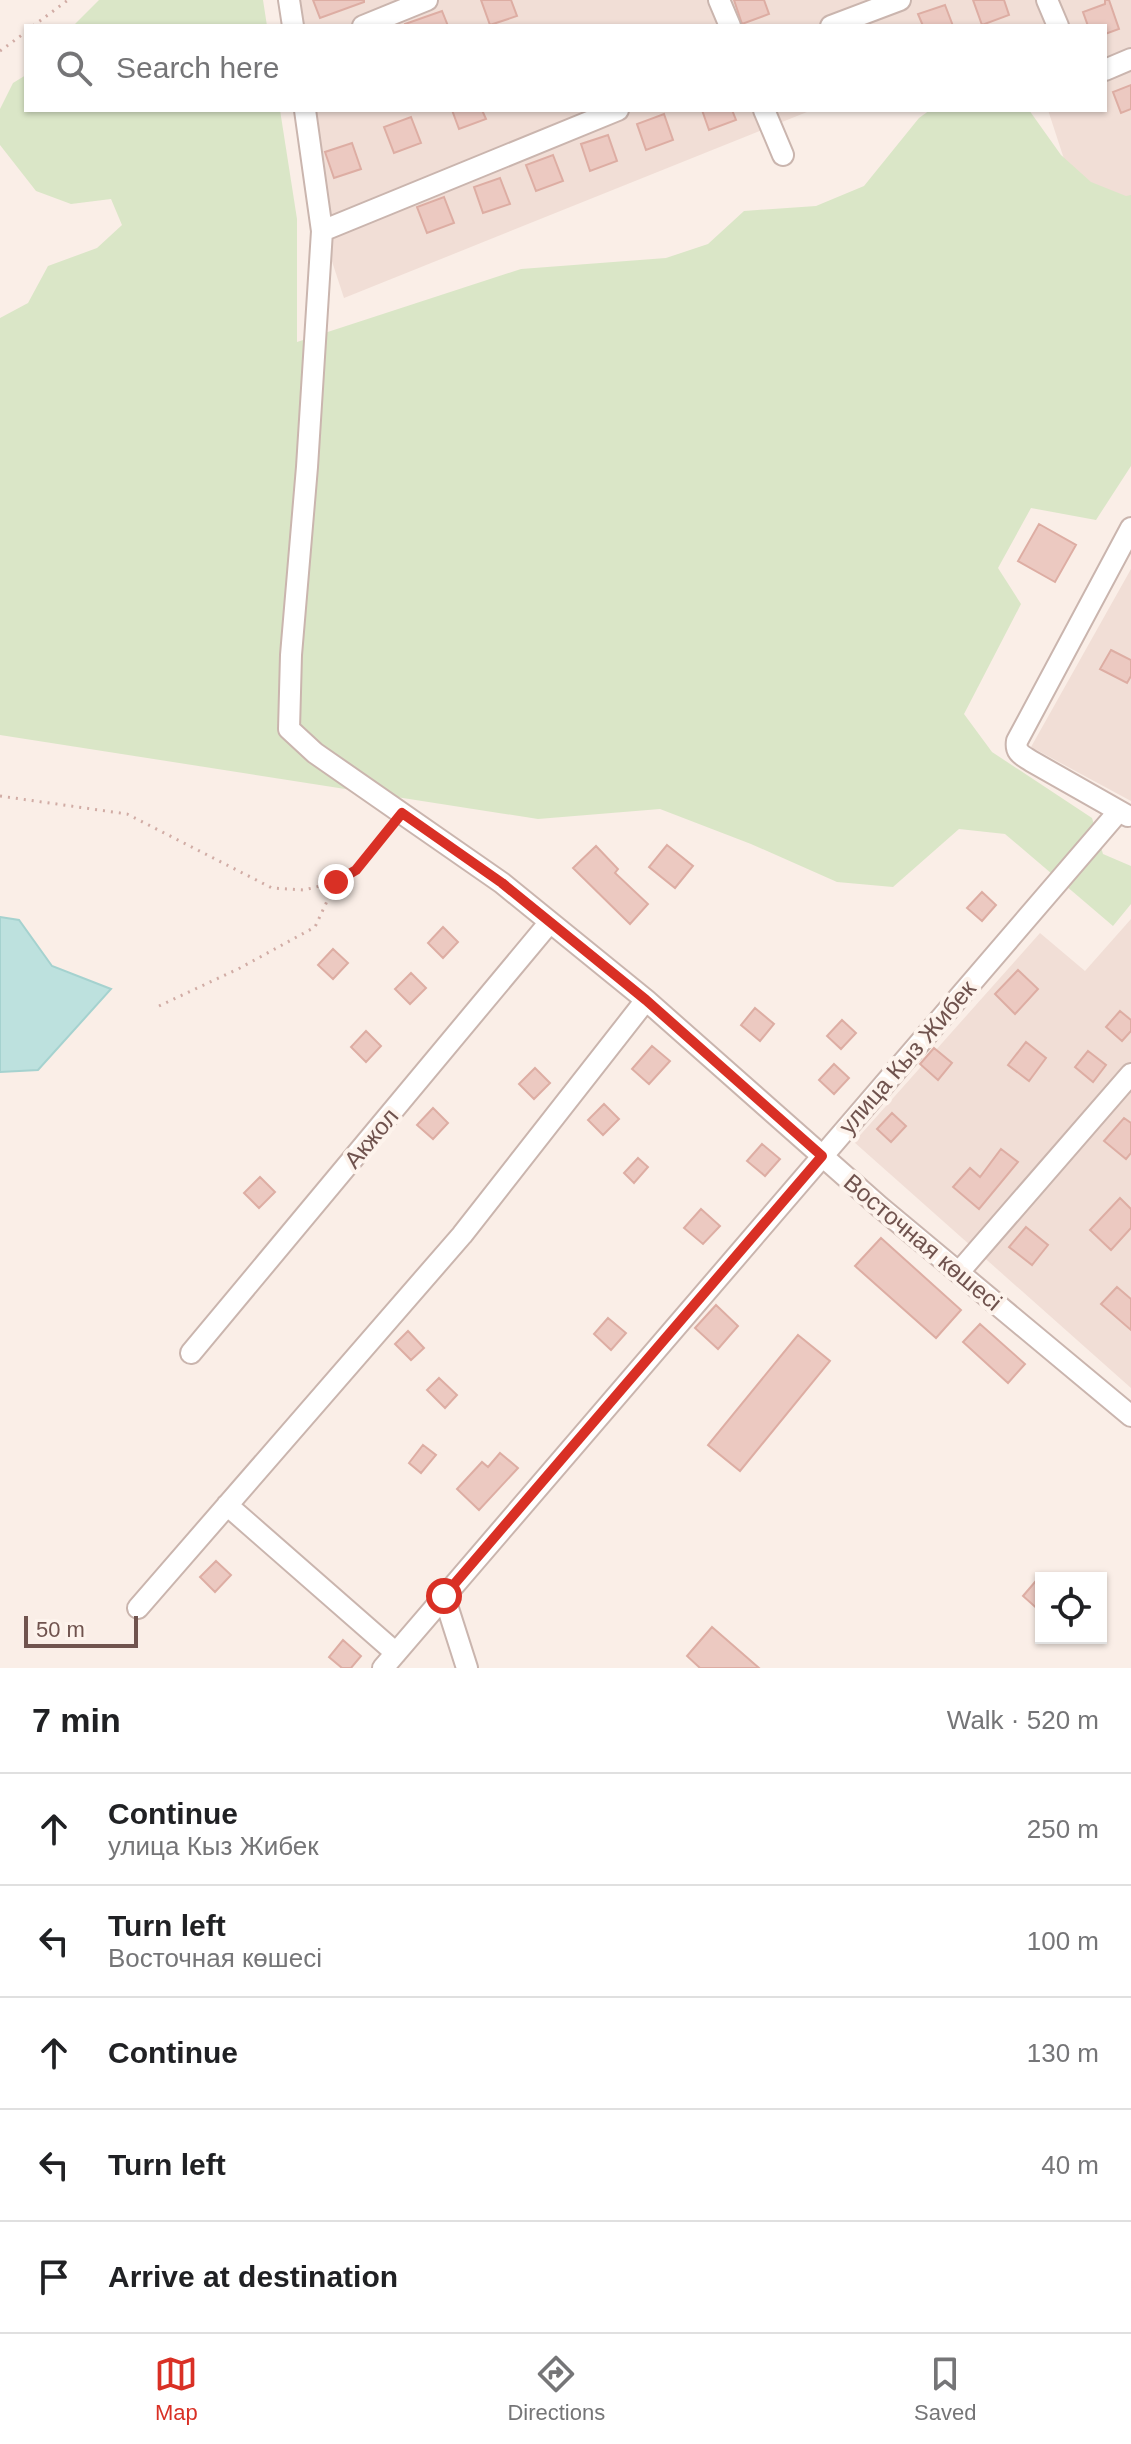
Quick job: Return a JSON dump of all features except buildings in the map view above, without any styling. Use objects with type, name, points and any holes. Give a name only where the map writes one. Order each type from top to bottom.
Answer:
[{"type":"street","points":[[289,0],[293,24]]},
{"type":"street","points":[[368,24],[427,0]]},
{"type":"street","points":[[719,0],[729,24]]},
{"type":"street","points":[[836,24],[900,0]]},
{"type":"street","points":[[1047,0],[1057,24]]},
{"type":"street","points":[[1107,69],[1131,59]]},
{"type":"street","points":[[305,112],[322,231],[613,112]]},
{"type":"street","points":[[765,112],[783,155]]},
{"type":"street","name":"Восточная көшесі","points":[[322,231],[291,655],[289,729],[315,753],[502,883],[646,1000],[822,1156],[1131,1416]]},
{"type":"street","points":[[1125,814],[1019,754],[1016,748],[1131,528]]},
{"type":"street","name":"улица Кыз Жибек","points":[[390,1661],[822,1156],[1125,814]]},
{"type":"street","name":"Акжол","points":[[191,1353],[550,922]]},
{"type":"street","points":[[138,1608],[462,1235],[646,1000]]},
{"type":"street","points":[[959,1272],[1131,1074]]},
{"type":"street","points":[[227,1505],[390,1661]]},
{"type":"street","points":[[444,1596],[467,1668]]},
{"type":"path","points":[[36,24],[68,0]]},
{"type":"path","points":[[0,51],[24,33]]},
{"type":"path","points":[[0,796],[127,814],[272,888],[304,890],[336,882],[356,870],[402,813]]},
{"type":"path","points":[[159,1006],[240,968],[315,927],[336,882]]},
{"type":"shaded area","points":[[289,0],[1131,0],[1131,364],[1049,112],[1107,112],[1107,24],[293,24]]},
{"type":"shaded area","points":[[305,112],[807,112],[344,298],[322,231]]},
{"type":"shaded area","points":[[1131,569],[1131,801],[1031,747]]},
{"type":"shaded area","points":[[1131,919],[1131,1388],[854,1142],[1040,933],[1085,971]]},
{"type":"green space","points":[[99,0],[263,0],[267,24],[75,24]]},
{"type":"green space","points":[[24,76],[24,112],[280,112],[297,219],[297,342],[521,269],[666,258],[708,244],[744,211],[816,206],[864,186],[927,112],[1030,112],[1061,155],[1091,182],[1126,196],[1131,195],[1131,466],[1096,520],[1031,508],[998,568],[1021,604],[964,714],[992,752],[1092,818],[1103,854],[1131,866],[1131,904],[1113,926],[1005,834],[959,829],[893,887],[837,882],[660,809],[538,819],[0,735],[0,318],[28,303],[48,266],[97,248],[122,225],[111,199],[71,204],[36,191],[0,145],[0,109],[13,83]]},
{"type":"water","points":[[0,917],[19,920],[52,966],[111,989],[38,1070],[0,1072]]},
{"type":"route","points":[[336,882],[356,870],[402,813],[502,883],[646,1000],[822,1156],[444,1596]]}]
